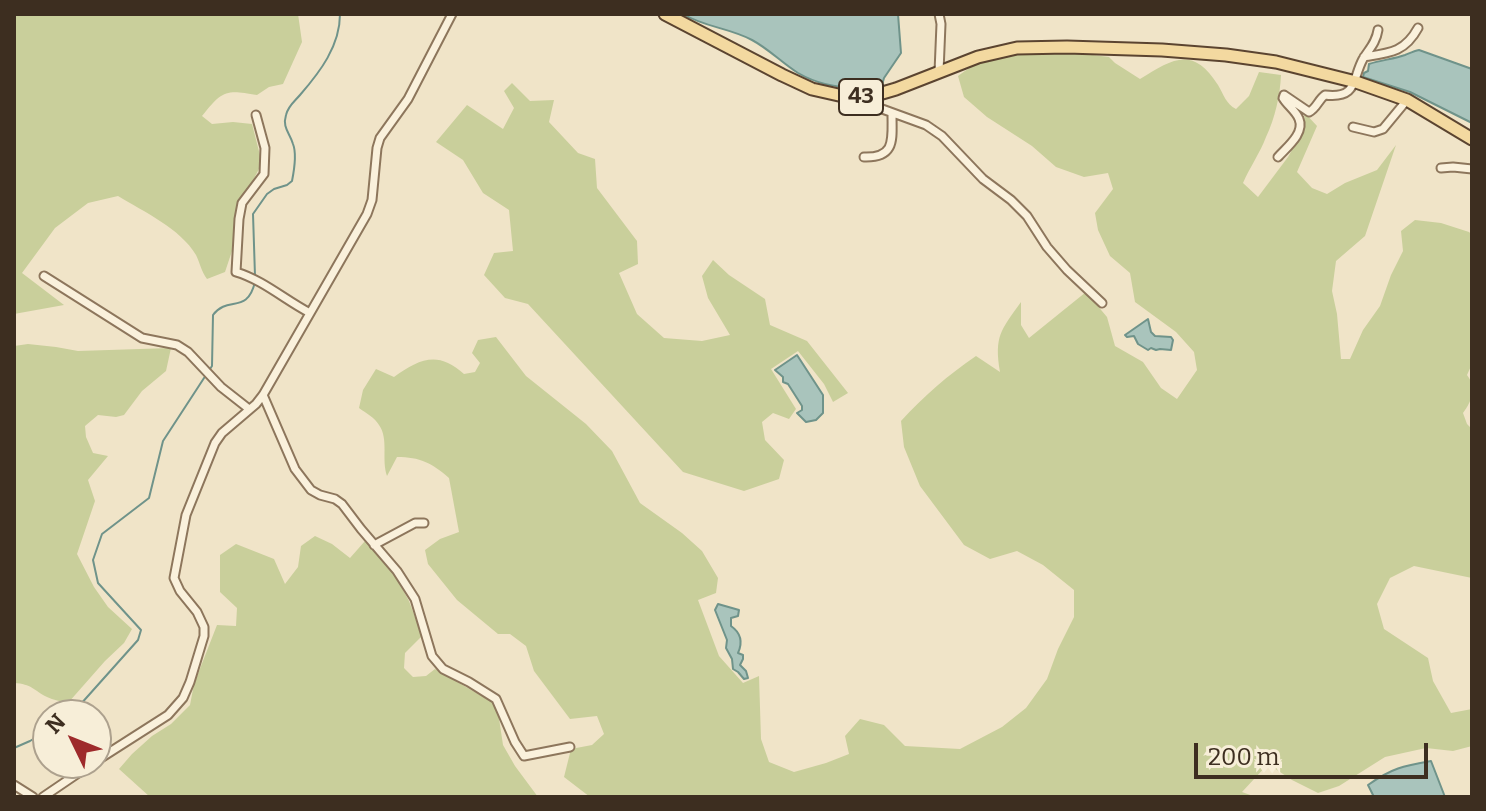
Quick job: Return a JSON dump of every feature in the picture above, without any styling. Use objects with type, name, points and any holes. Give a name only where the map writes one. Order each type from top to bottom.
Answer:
[{"type":"main road","name":"43","points":[[665,14],[736,53],[812,89],[843,96],[861,97],[896,89],[978,57],[1017,48],[1162,50],[1276,62],[1356,82],[1407,100],[1472,139]]},
{"type":"street","points":[[112,750],[175,708],[183,698],[204,636],[204,627],[197,612],[174,578],[186,515],[215,443],[263,395],[367,214],[372,200],[380,138],[408,99],[452,14]]},
{"type":"street","points":[[939,14],[939,72]]},
{"type":"street","points":[[1364,57],[1404,47],[1418,28]]},
{"type":"street","points":[[1278,157],[1300,128],[1298,116],[1283,98],[1284,95],[1309,112],[1325,95],[1343,94],[1356,82],[1378,30]]},
{"type":"street","points":[[861,97],[863,102],[926,125],[942,136],[983,179],[1027,216],[1047,247],[1102,303]]},
{"type":"street","points":[[1353,127],[1374,132],[1383,129],[1407,100]]},
{"type":"street","points":[[256,115],[265,148],[264,174],[242,203],[236,272],[254,279],[310,313]]},
{"type":"street","points":[[864,157],[883,154],[889,149],[892,144],[892,115]]},
{"type":"street","points":[[1441,168],[1472,169]]},
{"type":"street","points":[[44,276],[142,338],[177,345],[188,352],[249,409]]},
{"type":"street","points":[[263,395],[295,469],[311,490],[342,504],[397,571],[415,599],[432,656],[443,669],[496,699],[524,756],[570,747]]},
{"type":"street","points":[[374,545],[415,523],[424,523]]},
{"type":"street","points":[[43,797],[69,779]]},
{"type":"street","points":[[14,785],[33,797]]},
{"type":"green space","points":[[14,14],[298,14],[302,42],[283,84],[269,87],[257,95],[238,92],[225,94],[202,116],[212,124],[252,124],[262,163],[245,196],[237,236],[225,272],[207,279],[196,255],[181,237],[161,221],[118,196],[88,203],[55,228],[22,273],[64,305],[14,314]]},
{"type":"green space","points":[[1024,52],[1069,52],[1109,57],[1140,79],[1172,62],[1191,60],[1209,72],[1227,102],[1236,109],[1249,96],[1259,72],[1281,75],[1272,122],[1243,183],[1258,197],[1288,157],[1305,127],[1304,112],[1317,126],[1297,172],[1312,188],[1327,194],[1377,170],[1396,145],[1365,236],[1336,261],[1332,291],[1341,359],[1350,359],[1363,330],[1380,306],[1403,251],[1401,231],[1415,220],[1441,223],[1472,235],[1472,364],[1467,375],[1473,390],[1463,413],[1472,429],[1472,578],[1414,566],[1390,578],[1377,604],[1384,629],[1428,658],[1433,681],[1451,713],[1472,709],[1472,746],[1453,751],[1426,748],[1385,757],[1339,786],[1318,793],[1268,764],[1242,792],[1256,797],[590,797],[564,777],[571,749],[592,745],[604,734],[597,716],[570,719],[534,671],[526,646],[510,634],[498,634],[457,600],[428,564],[425,550],[440,539],[459,532],[449,478],[425,462],[397,457],[387,476],[382,431],[375,420],[359,408],[363,390],[376,369],[394,377],[429,360],[446,362],[464,374],[475,372],[480,363],[472,353],[478,340],[496,337],[526,376],[586,424],[612,451],[640,503],[702,551],[718,578],[716,593],[698,600],[719,656],[743,683],[759,676],[761,739],[769,762],[794,772],[849,754],[845,736],[860,719],[884,725],[905,746],[960,749],[1002,727],[1026,708],[1047,679],[1074,617],[1074,590],[1043,565],[1017,551],[990,559],[964,545],[920,486],[904,447],[901,421],[937,386],[976,356],[1000,372],[998,350],[1001,334],[1021,302],[1021,325],[1029,338],[1086,292],[1107,317],[1115,346],[1143,362],[1161,388],[1177,399],[1197,370],[1194,352],[1176,332],[1135,302],[1130,273],[1110,256],[1098,230],[1095,213],[1113,189],[1108,173],[1084,177],[1056,167],[964,97],[958,76],[989,60]]},
{"type":"green space","points":[[512,83],[530,101],[554,100],[549,122],[578,153],[595,159],[597,188],[637,241],[638,264],[619,273],[637,314],[664,338],[702,341],[730,335],[708,298],[702,276],[713,260],[729,275],[765,299],[770,325],[807,341],[848,393],[833,402],[824,384],[798,351],[771,369],[796,409],[789,419],[773,413],[762,422],[765,440],[784,460],[779,479],[744,491],[683,472],[528,304],[505,298],[484,275],[494,253],[513,251],[509,210],[483,193],[463,160],[436,142],[467,105],[503,129],[514,108],[504,91]]},
{"type":"green space","points":[[28,344],[78,351],[171,348],[166,371],[142,391],[124,415],[98,415],[85,426],[93,453],[108,456],[88,480],[95,501],[77,554],[108,607],[132,629],[124,643],[72,699],[49,698],[29,686],[14,683],[14,346]]},
{"type":"green space","points":[[315,536],[350,558],[365,541],[393,572],[409,601],[422,636],[405,653],[404,668],[413,677],[426,676],[435,669],[497,705],[503,745],[538,797],[150,797],[119,769],[132,754],[190,705],[194,684],[217,625],[236,626],[237,608],[220,592],[220,555],[236,544],[274,559],[285,584],[298,567],[301,546]]},
{"type":"water","points":[[683,14],[898,14],[901,53],[882,85],[828,85],[798,73],[752,40]]},
{"type":"water","points":[[1419,50],[1472,69],[1472,123],[1410,92],[1363,77],[1369,64]]},
{"type":"water","points":[[1148,319],[1155,336],[1171,337],[1171,350],[1148,350],[1138,344],[1134,336],[1125,335]]},
{"type":"water","points":[[797,355],[823,395],[823,413],[816,420],[806,422],[797,413],[802,406],[775,370]]},
{"type":"water","points":[[718,604],[739,610],[738,616],[731,618],[731,626],[740,638],[738,653],[743,655],[743,659],[740,665],[748,678],[744,679],[733,669],[726,648],[727,640],[715,610]]},
{"type":"water","points":[[1431,761],[1445,797],[1374,797],[1368,785],[1398,768]]},
{"type":"waterway","points":[[255,276],[253,214],[267,194],[292,181],[295,153],[286,127],[286,115],[328,58],[337,37],[340,14]]},
{"type":"waterway","points":[[210,369],[213,315],[225,306],[242,302],[252,292],[255,282]]},
{"type":"waterway","points":[[85,699],[138,640],[141,630],[98,583],[93,560],[102,534],[149,498],[163,441],[206,375]]},
{"type":"waterway","points":[[14,748],[32,740]]}]
